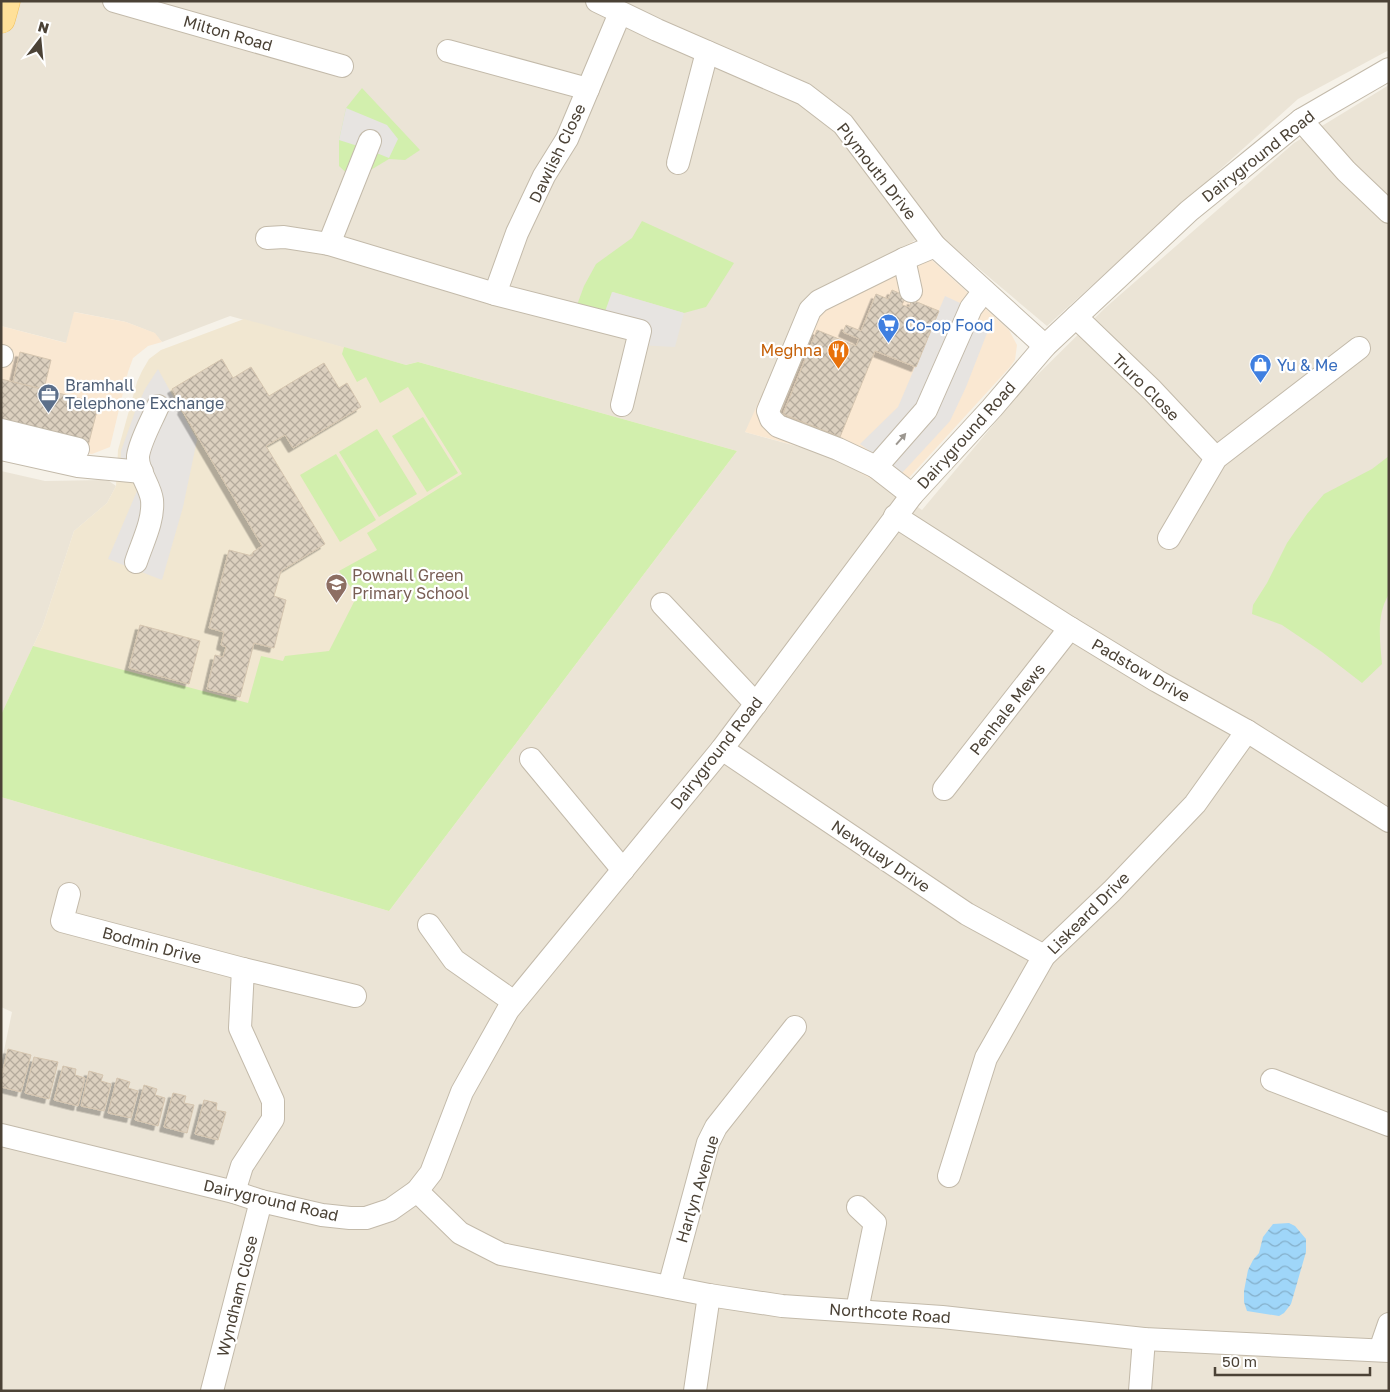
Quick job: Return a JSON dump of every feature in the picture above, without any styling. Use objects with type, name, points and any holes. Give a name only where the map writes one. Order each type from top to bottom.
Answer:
[{"type":"main road","points":[[1,19],[6,1]]},
{"type":"street","name":"Milton Road","points":[[114,1],[342,66]]},
{"type":"street","name":"Plymouth Drive","points":[[597,1],[620,13],[804,94],[843,124],[935,246],[1045,346]]},
{"type":"street","name":"Dawlish Close","points":[[494,294],[518,233],[544,176],[567,139],[620,13]]},
{"type":"street","points":[[448,51],[588,89]]},
{"type":"street","points":[[678,163],[707,52]]},
{"type":"street","name":"Dairyground Road","points":[[1,1135],[322,1215],[366,1218],[390,1210],[417,1191],[431,1173],[462,1092],[508,1010],[722,750],[912,495],[992,408],[1045,346],[1189,211],[1301,120],[1389,69]]},
{"type":"street","points":[[1301,120],[1346,171],[1389,212]]},
{"type":"street","points":[[329,244],[370,141]]},
{"type":"street","points":[[267,238],[284,237],[329,244],[494,294],[640,331],[622,404]]},
{"type":"street","points":[[912,495],[876,467],[838,449],[778,426],[771,419],[768,410],[810,310],[819,301],[904,259],[935,246]]},
{"type":"street","points":[[904,259],[911,291]]},
{"type":"street","points":[[876,467],[926,410],[971,308],[984,291]]},
{"type":"street","name":"Truro Close","points":[[1076,316],[1152,390],[1216,458]]},
{"type":"street","points":[[1168,538],[1216,458],[1358,348]]},
{"type":"street","points":[[136,562],[152,516],[152,499],[138,456],[158,406]]},
{"type":"street","points":[[1,430],[78,449]]},
{"type":"street","points":[[1,450],[78,466],[142,472]]},
{"type":"street","name":"Padstow Drive","points":[[895,516],[1070,628],[1157,681],[1247,731],[1389,821]]},
{"type":"street","points":[[662,604],[756,704]]},
{"type":"street","name":"Penhale Mews","points":[[944,789],[1070,628]]},
{"type":"street","name":"Liskeard Drive","points":[[949,1176],[986,1058],[1044,956],[1112,891],[1195,804],[1247,731]]},
{"type":"street","name":"Newquay Drive","points":[[722,750],[967,914],[1044,956]]},
{"type":"street","points":[[531,759],[623,870]]},
{"type":"street","name":"Bodmin Drive","points":[[69,894],[62,921],[242,969],[355,996]]},
{"type":"street","points":[[430,925],[454,960],[514,1002]]},
{"type":"street","points":[[234,1192],[242,1166],[273,1119],[274,1110],[273,1101],[240,1028],[242,969]]},
{"type":"street","name":"Harlyn Avenue","points":[[669,1287],[708,1143],[716,1127],[795,1027]]},
{"type":"street","points":[[1272,1080],[1389,1125]]},
{"type":"street","name":"Northcote Road","points":[[417,1191],[460,1233],[501,1254],[709,1295],[782,1306],[942,1317],[1144,1339],[1384,1350]]},
{"type":"street","name":"Wyndham Close","points":[[212,1391],[261,1201]]},
{"type":"street","points":[[857,1310],[875,1223],[858,1207]]},
{"type":"street","points":[[696,1391],[709,1295]]},
{"type":"street","points":[[1384,1350],[1389,1324]]},
{"type":"street","points":[[1140,1391],[1144,1339]]},
{"type":"shaded area","points":[[1,1],[1389,1],[1389,50],[1298,99],[1047,326],[933,230],[889,255],[745,432],[807,449],[862,468],[922,510],[1025,387],[1105,308],[1294,143],[1389,85],[1389,1391],[1,1391],[1,1065],[12,1012],[1,1007],[1,797],[389,911],[737,451],[418,362],[406,365],[230,316],[162,342],[154,333],[126,322],[75,312],[67,343],[1,326]]},
{"type":"shaded area","points":[[346,108],[387,125],[398,139],[389,158],[339,140]]},
{"type":"shaded area","points":[[912,242],[1009,330],[1017,345],[1015,360],[1010,367],[896,492],[860,473],[862,468],[808,449],[745,432],[801,308]]},
{"type":"shaded area","points":[[612,292],[684,313],[675,347],[637,345],[602,320]]},
{"type":"shaded area","points":[[945,296],[971,308],[974,319],[989,328],[966,387],[950,421],[901,474],[860,444],[898,407]]},
{"type":"shaded area","points":[[74,312],[126,322],[155,333],[162,342],[148,346],[133,358],[110,447],[92,454],[66,451],[1,433],[1,326],[66,343]]},
{"type":"shaded area","name":"Pownall Green Primary School","points":[[244,319],[406,365],[418,362],[737,451],[389,911],[1,797],[1,715],[43,625],[74,531],[107,503],[116,486],[118,450],[137,382],[142,371],[149,359],[161,350]]},
{"type":"shaded area","points":[[158,369],[197,440],[183,507],[162,580],[108,559],[137,491],[135,484],[131,480],[120,477],[121,451],[145,389]]},
{"type":"shaded area","points":[[1,471],[45,481],[102,480],[109,481],[116,486],[107,503],[74,531],[43,625],[1,715]]},
{"type":"green space","points":[[362,88],[420,150],[405,160],[389,159],[354,180],[339,166],[339,140],[346,108]]},
{"type":"green space","points":[[642,221],[734,263],[706,307],[684,313],[613,292],[602,320],[574,313],[584,286],[596,264],[632,238]]},
{"type":"green space","name":"Pownall Green Primary School","points":[[344,347],[406,365],[418,362],[737,451],[389,911],[1,797],[1,715],[33,646],[248,703],[261,656],[283,661],[285,656],[329,651],[357,596],[339,571],[377,550],[367,533],[462,474],[408,387],[380,403],[366,377],[357,382],[342,354]]},
{"type":"green space","points":[[423,417],[458,473],[427,492],[392,436]]},
{"type":"green space","points":[[377,429],[417,494],[379,517],[339,452]]},
{"type":"green space","points":[[336,454],[376,520],[340,542],[300,475]]},
{"type":"green space","points":[[1389,456],[1389,594],[1381,619],[1382,664],[1362,683],[1322,652],[1282,625],[1252,614],[1253,605],[1267,583],[1287,543],[1307,514],[1324,494],[1372,469]]},
{"type":"water","points":[[1289,1223],[1295,1226],[1306,1239],[1306,1252],[1291,1304],[1279,1316],[1247,1311],[1244,1302],[1244,1291],[1248,1270],[1259,1253],[1263,1237],[1273,1224]]},
{"type":"building","points":[[892,290],[906,296],[902,305],[909,307],[912,300],[939,311],[916,367],[875,351],[840,437],[783,414],[817,330],[856,346],[859,339],[843,332],[846,325],[861,331],[876,294],[888,299]]},
{"type":"building","points":[[20,352],[51,360],[44,389],[13,382]]},
{"type":"building","points":[[222,359],[233,378],[251,367],[269,396],[324,363],[339,388],[347,383],[361,407],[293,448],[285,435],[266,446],[325,544],[281,571],[274,596],[286,600],[274,648],[254,643],[240,697],[207,689],[215,655],[223,657],[226,647],[221,645],[224,632],[209,628],[229,550],[252,556],[253,552],[262,546],[182,410],[183,408],[172,389]]},
{"type":"building","name":"Bramhall Telephone Exchange","points":[[1,379],[99,403],[88,446],[1,424]]},
{"type":"building","points":[[140,625],[200,641],[189,684],[129,668]]},
{"type":"building","points":[[8,1049],[31,1055],[21,1092],[1,1087],[1,1078]]},
{"type":"building","points":[[34,1057],[58,1062],[49,1099],[25,1093]]},
{"type":"building","points":[[63,1066],[76,1069],[75,1075],[85,1078],[78,1106],[54,1100]]},
{"type":"building","points":[[89,1071],[103,1075],[101,1081],[111,1084],[104,1111],[81,1106]]},
{"type":"building","points":[[117,1078],[130,1082],[128,1088],[138,1091],[131,1118],[108,1113]]},
{"type":"building","points":[[144,1085],[157,1089],[155,1095],[165,1098],[158,1126],[135,1120]]},
{"type":"building","points":[[173,1093],[186,1096],[184,1103],[194,1105],[187,1133],[164,1127]]},
{"type":"building","points":[[204,1100],[217,1103],[216,1110],[226,1112],[218,1140],[195,1134]]},
{"type":"place","name":"Co-op Food","points":[[889,344]]},
{"type":"place","name":"Meghna","points":[[838,369]]},
{"type":"place","name":"Yu & Me","points":[[1261,384]]},
{"type":"place","name":"Bramhall Telephone Exchange","points":[[49,413]]},
{"type":"place","name":"Pownall Green Primary School","points":[[336,603]]}]
